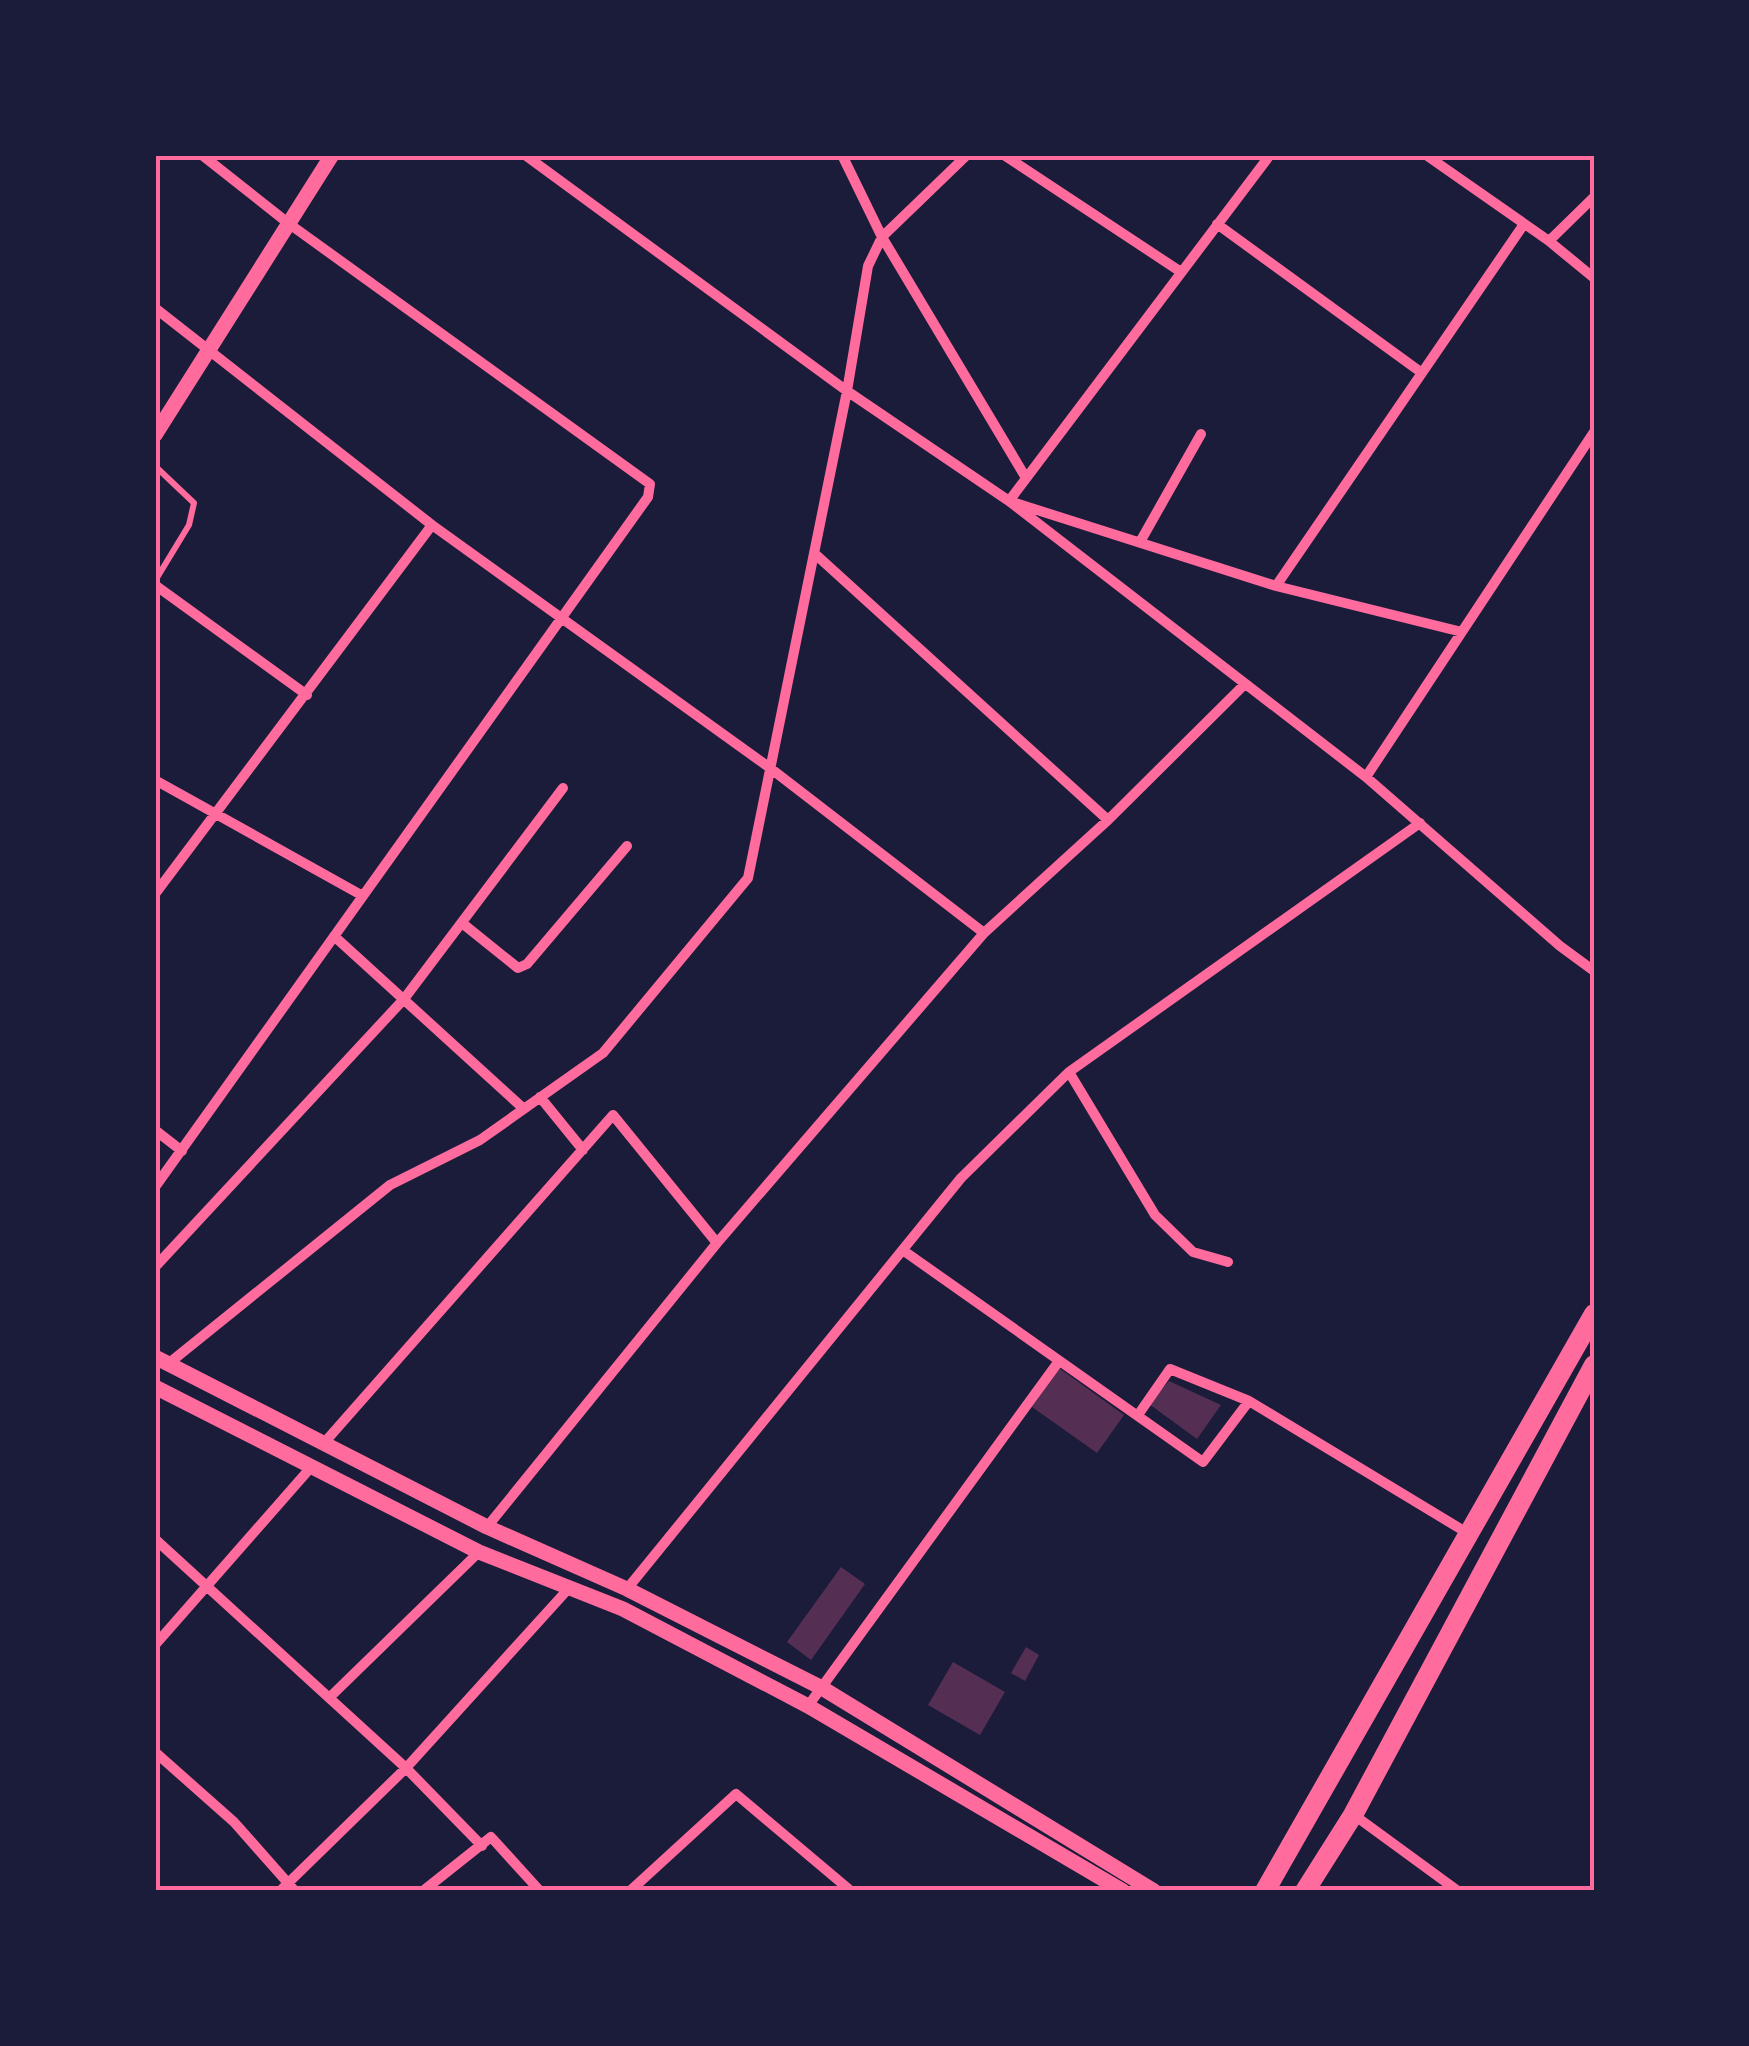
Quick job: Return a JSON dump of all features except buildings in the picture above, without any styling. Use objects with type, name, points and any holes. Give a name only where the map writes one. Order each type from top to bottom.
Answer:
[{"type":"main road","points":[[1265,1891],[1594,1314]]},
{"type":"main road","points":[[1305,1891],[1353,1815],[1594,1365]]},
{"type":"street","points":[[155,1187],[648,497],[650,484],[288,223],[202,155]]},
{"type":"street","points":[[155,435],[332,155]]},
{"type":"street","points":[[525,155],[848,390],[1009,501],[1366,777],[1560,946],[1594,970]]},
{"type":"street","points":[[842,155],[882,237],[1026,478]]},
{"type":"street","points":[[968,155],[882,237],[868,266],[848,390],[748,878],[603,1053],[480,1140],[390,1185],[161,1360],[487,1527],[628,1588],[822,1688],[1154,1891]]},
{"type":"street","points":[[1004,155],[1181,272]]},
{"type":"street","points":[[1009,501],[1270,155]]},
{"type":"street","points":[[1426,155],[1550,240],[1594,278]]},
{"type":"street","points":[[1550,240],[1594,196]]},
{"type":"street","points":[[1217,224],[1422,373]]},
{"type":"street","points":[[1276,586],[1524,224]]},
{"type":"street","points":[[155,308],[432,525],[770,768],[984,933]]},
{"type":"street","points":[[1366,777],[1594,432]]},
{"type":"street","points":[[1140,542],[1201,434]]},
{"type":"street","points":[[1009,501],[1276,586],[1462,632]]},
{"type":"street","points":[[155,894],[432,525]]},
{"type":"street","points":[[814,553],[1108,820]]},
{"type":"street","points":[[155,583],[307,695]]},
{"type":"street","points":[[487,1527],[718,1243],[984,933],[1108,820],[1246,684]]},
{"type":"street","points":[[155,780],[362,896]]},
{"type":"street","points":[[155,1267],[404,1000],[563,788]]},
{"type":"street","points":[[628,1588],[961,1178],[1069,1072],[1420,823]]},
{"type":"street","points":[[462,922],[518,968],[528,964],[627,846]]},
{"type":"street","points":[[334,936],[524,1109]]},
{"type":"street","points":[[1069,1072],[1155,1215],[1193,1252],[1228,1262]]},
{"type":"street","points":[[540,1097],[583,1150]]},
{"type":"street","points":[[324,1443],[613,1115],[718,1243]]},
{"type":"street","points":[[155,1130],[182,1151]]},
{"type":"street","points":[[904,1251],[1203,1462],[1249,1401]]},
{"type":"street","points":[[808,1706],[1059,1361]]},
{"type":"street","points":[[1138,1416],[1170,1369],[1249,1401],[1470,1534]]},
{"type":"street","points":[[155,1386],[478,1552],[571,1586],[808,1706],[1123,1891]]},
{"type":"street","points":[[155,1645],[314,1466]]},
{"type":"street","points":[[155,1538],[406,1768],[482,1846]]},
{"type":"street","points":[[330,1697],[478,1552]]},
{"type":"street","points":[[155,1752],[234,1822],[288,1889],[406,1768],[571,1586]]},
{"type":"street","points":[[630,1891],[736,1794],[852,1891]]},
{"type":"street","points":[[1353,1815],[1458,1891]]},
{"type":"street","points":[[423,1891],[491,1837],[540,1891]]},
{"type":"lane","points":[[155,466],[194,503],[188,525],[155,583]]}]
